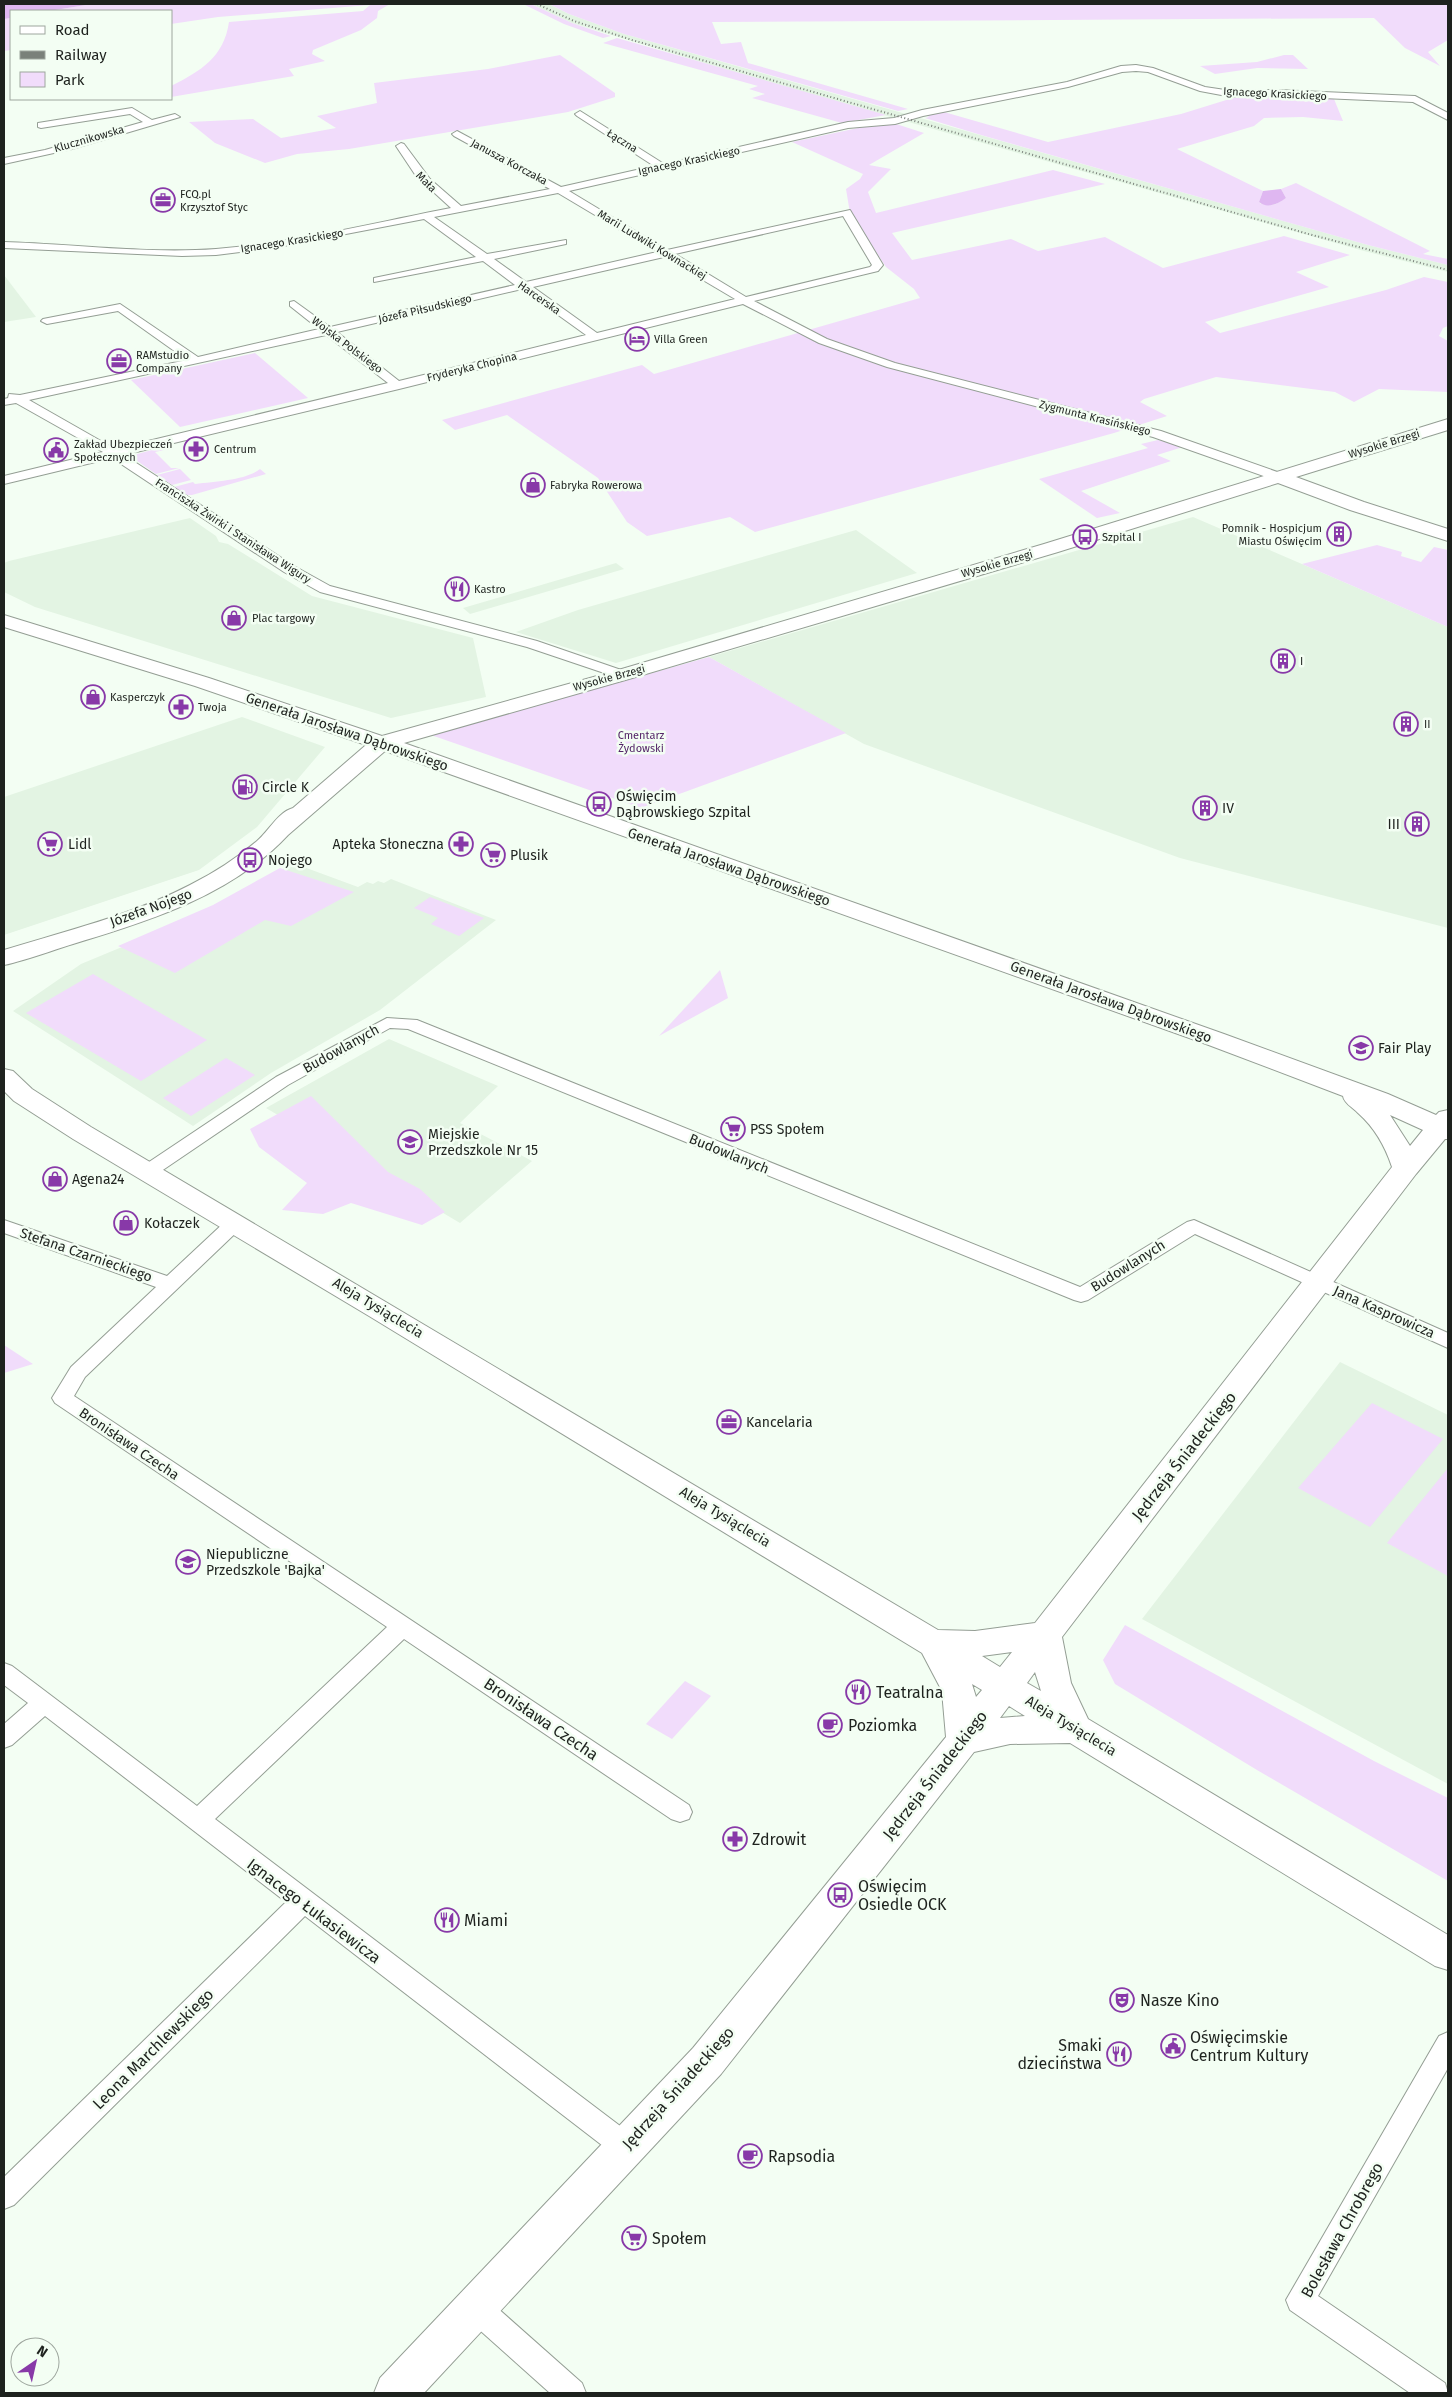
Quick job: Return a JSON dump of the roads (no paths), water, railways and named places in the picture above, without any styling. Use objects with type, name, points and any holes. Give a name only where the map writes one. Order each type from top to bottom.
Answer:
[{"type":"street","name":"Ignacego Krasickiego","points":[[4,245],[182,253],[216,252],[315,238],[560,190],[848,125],[894,121],[922,113],[1068,84],[1121,69],[1136,68],[1150,70],[1203,89],[1232,94],[1299,94],[1369,99],[1415,99],[1448,117]]},
{"type":"street","points":[[129,100],[127,104],[132,111],[151,123]]},
{"type":"street","points":[[41,125],[132,111]]},
{"type":"street","name":"Łączna","points":[[580,114],[663,167]]},
{"type":"street","name":"Klucznikowska","points":[[4,161],[31,157],[175,117]]},
{"type":"street","name":"Janusza Korczaka","points":[[457,134],[560,190]]},
{"type":"street","name":"Mała","points":[[401,146],[414,170],[435,192],[460,210]]},
{"type":"street","name":"Marii Ludwiki Kownackiej","points":[[560,190],[744,300]]},
{"type":"street","name":"Józefa Piłsudskiego","points":[[4,402],[196,361],[846,212]]},
{"type":"street","name":"Fryderyka Chopina","points":[[4,480],[400,386],[878,267],[846,212]]},
{"type":"street","name":"Harcerska","points":[[426,216],[596,337]]},
{"type":"street","points":[[378,280],[562,242]]},
{"type":"street","name":"Zygmunta Krasińskiego","points":[[744,300],[807,334],[882,362],[1156,434],[1364,509],[1448,535]]},
{"type":"street","name":"Wojska Polskiego","points":[[294,304],[400,386]]},
{"type":"street","points":[[47,322],[120,307],[196,361]]},
{"type":"street","name":"Franciszka Żwirki i Stanisława Wigury","points":[[4,392],[113,453],[289,569],[325,589],[532,644],[622,675]]},
{"type":"street","name":"Wysokie Brzegi","points":[[371,740],[622,675],[1051,548],[1448,424]]},
{"type":"street","name":"Generała Jarosława Dąbrowskiego","points":[[4,620],[202,682],[371,740],[1337,1084],[1445,1125]]},
{"type":"street","name":"Józefa Nojego","points":[[4,958],[163,906],[200,890],[240,868],[348,773],[371,740]]},
{"type":"street","name":"Józefa Nojego","points":[[283,830],[345,751],[371,740]]},
{"type":"street","points":[[348,773],[378,762],[423,759]]},
{"type":"street","name":"Budowlanych","points":[[147,1172],[280,1082],[386,1023],[411,1024],[1081,1295],[1194,1226],[1319,1282]]},
{"type":"street","name":"Aleja Tysiąclecia","points":[[4,1077],[32,1100],[147,1172],[235,1223],[1448,1954]]},
{"type":"street","points":[[1337,1084],[1364,1103],[1390,1132],[1399,1145],[1406,1168]]},
{"type":"street","name":"Jędrzeja Śniadeckiego","points":[[395,2393],[707,2061],[963,1740],[1406,1168],[1445,1125]]},
{"type":"street","name":"Bronisława Czecha","points":[[235,1223],[168,1284],[78,1372],[62,1398],[680,1812]]},
{"type":"street","name":"Stefana Czarnieckiego","points":[[4,1226],[168,1284]]},
{"type":"street","name":"Jana Kasprowicza","points":[[1319,1282],[1448,1341]]},
{"type":"street","points":[[197,1820],[403,1626]]},
{"type":"street","points":[[1044,1635],[1054,1683],[1075,1729],[1010,1730],[963,1740],[959,1691],[933,1643],[975,1644],[1044,1635]]},
{"type":"street","name":"Ignacego Łukasiewicza","points":[[4,1672],[626,2147]]},
{"type":"street","points":[[4,1738],[44,1703]]},
{"type":"street","name":"Leona Marchlewskiego","points":[[4,2196],[303,1902]]},
{"type":"street","name":"Bolesława Chrobrego","points":[[1435,2393],[1300,2300],[1444,2060]]},
{"type":"street","points":[[475,2307],[572,2393]]},
{"type":"railway","points":[[537,4],[574,21],[632,40],[1312,235],[1448,270]]},
{"type":"place","name":"FCQ.pl Krzysztof Styc","points":[[163,200]]},
{"type":"place","name":"Villa Green","points":[[637,339]]},
{"type":"place","name":"RAMstudio Company","points":[[119,361]]},
{"type":"place","name":"Centrum","points":[[196,449]]},
{"type":"place","name":"Zakład Ubezpieczeń Społecznych","points":[[56,450]]},
{"type":"place","name":"Fabryka Rowerowa","points":[[533,485]]},
{"type":"place","name":"Pomnik - Hospicjum Miastu Oświęcim","points":[[1339,534]]},
{"type":"place","name":"Szpital I","points":[[1085,537]]},
{"type":"place","name":"Kastro","points":[[457,589]]},
{"type":"place","name":"Plac targowy","points":[[234,618]]},
{"type":"place","name":"I","points":[[1283,661]]},
{"type":"place","name":"Kasperczyk","points":[[93,697]]},
{"type":"place","name":"Twoja","points":[[181,707]]},
{"type":"place","name":"II","points":[[1406,724]]},
{"type":"place","name":"Circle K","points":[[245,787]]},
{"type":"place","name":"Oświęcim Dąbrowskiego Szpital","points":[[599,804]]},
{"type":"place","name":"IV","points":[[1205,808]]},
{"type":"place","name":"III","points":[[1417,824]]},
{"type":"place","name":"Lidl","points":[[50,844]]},
{"type":"place","name":"Apteka Słoneczna","points":[[461,844]]},
{"type":"place","name":"Plusik","points":[[493,855]]},
{"type":"place","name":"Nojego","points":[[250,860]]},
{"type":"place","name":"Fair Play","points":[[1361,1048]]},
{"type":"place","name":"PSS Społem","points":[[733,1129]]},
{"type":"place","name":"Miejskie Przedszkole Nr 15","points":[[410,1142]]},
{"type":"place","name":"Agena24","points":[[55,1179]]},
{"type":"place","name":"Kołaczek","points":[[126,1223]]},
{"type":"place","name":"Kancelaria","points":[[729,1422]]},
{"type":"place","name":"Niepubliczne Przedszkole 'Bajka'","points":[[188,1562]]},
{"type":"place","name":"Teatralna","points":[[858,1692]]},
{"type":"place","name":"Poziomka","points":[[830,1725]]},
{"type":"place","name":"Zdrowit","points":[[735,1839]]},
{"type":"place","name":"Oświęcim Osiedle OCK","points":[[840,1895]]},
{"type":"place","name":"Miami","points":[[447,1920]]},
{"type":"place","name":"Nasze Kino","points":[[1122,2000]]},
{"type":"place","name":"Oświęcimskie Centrum Kultury","points":[[1173,2046]]},
{"type":"place","name":"Smaki dzieciństwa","points":[[1119,2054]]},
{"type":"place","name":"Rapsodia","points":[[750,2156]]},
{"type":"place","name":"Społem","points":[[634,2238]]},
{"type":"park label","name":"Cmentarz Żydowski","points":[[641,741]]}]
